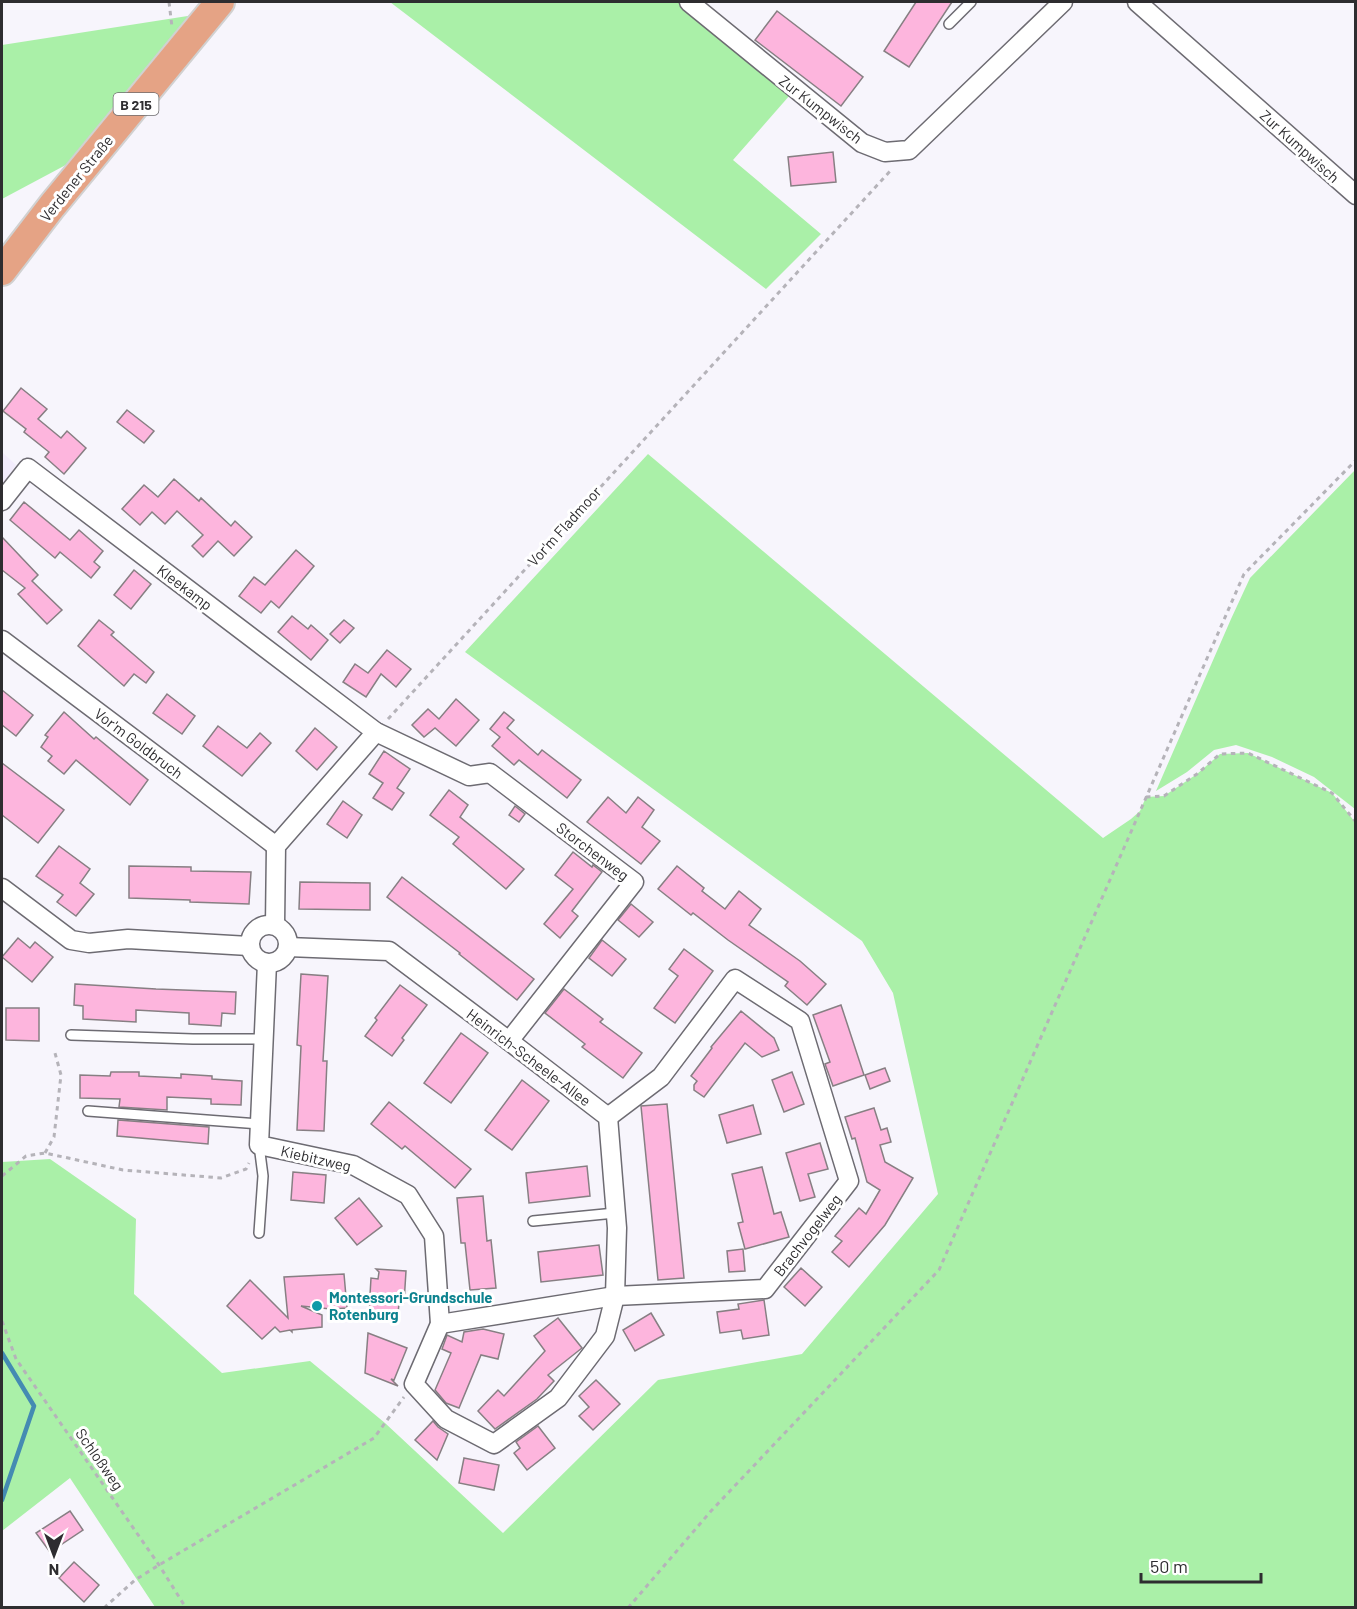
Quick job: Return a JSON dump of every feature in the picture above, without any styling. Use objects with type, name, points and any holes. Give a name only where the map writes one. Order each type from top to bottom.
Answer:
[{"type":"main road","name":"Verdener Straße","points":[[2,271],[220,2]]},
{"type":"street","name":"Zur Kumpwisch","points":[[689,2],[862,143],[885,152],[909,150]]},
{"type":"street","points":[[909,150],[1063,2]]},
{"type":"street","name":"Zur Kumpwisch","points":[[1137,2],[1356,195]]},
{"type":"street","name":"Kleekamp","points":[[2,501],[28,468],[376,732]]},
{"type":"street","name":"Vor'm Goldbruch","points":[[2,640],[276,846]]},
{"type":"street","points":[[275,926],[276,846],[376,732]]},
{"type":"street","name":"Storchenweg","points":[[376,732],[469,776],[490,773],[634,882],[509,1041]]},
{"type":"street","points":[[2,888],[71,940],[89,943],[128,939],[249,946]]},
{"type":"street","points":[[268,924],[275,926],[287,937],[288,947],[282,958],[274,963],[267,963],[256,958],[251,952],[250,939],[256,929],[261,926],[268,924]]},
{"type":"street","name":"Heinrich-Scheele-Allee","points":[[288,947],[389,951],[608,1118]]},
{"type":"street","points":[[259,1145],[267,963]]},
{"type":"street","name":"Brachvogelweg","points":[[440,1324],[615,1296],[765,1289],[849,1181],[800,1021],[735,979],[661,1077],[608,1118]]},
{"type":"street","points":[[414,1384],[446,1419],[494,1444],[558,1398],[605,1336],[615,1296],[617,1228],[608,1118]]},
{"type":"street","name":"Kiebitzweg","points":[[259,1145],[352,1165],[408,1195],[434,1236],[440,1324],[414,1384]]},
{"type":"lane","points":[[949,24],[971,2]]},
{"type":"lane","points":[[71,1035],[264,1039]]},
{"type":"lane","points":[[88,1111],[260,1124]]},
{"type":"lane","points":[[259,1145],[263,1176],[259,1233]]},
{"type":"lane","points":[[533,1221],[615,1213]]},
{"type":"path","name":"Vor'm Fladmoor","points":[[376,732],[909,150]]},
{"type":"path","points":[[628,1608],[711,1511],[939,1269],[1244,574],[1356,460]]},
{"type":"path","points":[[1146,797],[1164,796],[1197,774],[1220,754],[1248,753],[1332,793],[1356,822]]},
{"type":"path","points":[[45,1153],[54,1137],[61,1075],[55,1053]]},
{"type":"path","points":[[2,1176],[26,1156],[45,1153],[123,1170],[221,1178],[246,1169],[259,1145]]},
{"type":"path","name":"Schloßweg","points":[[2,1321],[16,1359],[159,1565],[186,1608]]},
{"type":"path","points":[[104,1608],[135,1580],[374,1438],[414,1384]]},
{"type":"shaded area","points":[[2,452],[16,465],[2,486]]},
{"type":"green space","points":[[390,2],[690,2],[797,87],[733,160],[821,234],[766,289]]},
{"type":"green space","points":[[194,15],[77,159],[2,199],[2,45]]},
{"type":"green space","points":[[648,454],[1103,838],[1140,811],[1146,797],[1164,796],[1197,774],[1220,754],[1248,753],[1332,793],[1355,822],[1355,1607],[155,1607],[70,1478],[2,1531],[2,1162],[50,1159],[136,1219],[134,1294],[222,1373],[310,1361],[385,1423],[503,1533],[658,1380],[802,1354],[938,1194],[893,993],[862,941],[465,652]]},
{"type":"green space","points":[[1355,470],[1355,809],[1314,777],[1272,757],[1236,745],[1214,750],[1187,772],[1156,791],[1250,578]]},
{"type":"building","points":[[916,2],[952,2],[909,67],[884,51]]},
{"type":"building","points":[[777,11],[863,77],[841,106],[755,40]]},
{"type":"building","points":[[833,152],[836,182],[791,186],[788,157]]},
{"type":"building","points":[[21,388],[47,409],[38,419],[61,438],[67,431],[86,448],[64,474],[45,457],[49,452],[24,432],[26,429],[3,411]]},
{"type":"building","points":[[127,410],[154,431],[144,443],[117,422]]},
{"type":"building","points":[[174,479],[199,501],[201,498],[231,526],[235,521],[252,537],[234,556],[218,541],[203,557],[192,546],[203,535],[177,511],[165,524],[152,512],[140,525],[122,509],[144,485],[158,497]]},
{"type":"building","points":[[24,502],[70,540],[79,530],[103,551],[94,562],[100,567],[91,578],[60,552],[55,558],[10,520]]},
{"type":"building","points":[[2,537],[38,575],[32,581],[62,610],[47,624],[18,594],[25,588],[2,570]]},
{"type":"building","points":[[296,550],[314,566],[279,608],[271,601],[261,613],[239,596],[254,577],[265,585]]},
{"type":"building","points":[[134,570],[151,584],[131,609],[114,595]]},
{"type":"building","points":[[292,616],[308,629],[311,625],[328,640],[311,660],[278,632]]},
{"type":"building","points":[[99,620],[114,632],[111,635],[154,672],[146,683],[134,674],[124,686],[78,646]]},
{"type":"building","points":[[344,620],[354,628],[340,643],[330,634]]},
{"type":"building","points":[[387,650],[411,669],[396,687],[381,674],[366,697],[343,682],[355,664],[368,673]]},
{"type":"building","points":[[2,690],[33,715],[16,736],[2,725]]},
{"type":"building","points":[[167,694],[195,716],[182,734],[153,713]]},
{"type":"building","points":[[456,699],[479,720],[456,746],[435,728],[424,737],[412,725],[428,709],[439,719]]},
{"type":"building","points":[[64,712],[94,739],[96,737],[148,780],[130,805],[76,760],[64,774],[48,761],[52,756],[41,747],[48,737],[45,735]]},
{"type":"building","points":[[504,712],[514,720],[507,728],[538,755],[542,750],[581,780],[567,798],[519,760],[514,765],[492,746],[500,737],[490,729]]},
{"type":"building","points":[[218,726],[247,748],[260,733],[271,743],[242,776],[203,746]]},
{"type":"building","points":[[315,728],[337,747],[317,770],[296,751]]},
{"type":"building","points":[[384,751],[410,769],[397,788],[404,793],[392,810],[373,798],[383,783],[369,774]]},
{"type":"building","points":[[2,763],[64,810],[38,843],[2,815]]},
{"type":"building","points":[[449,790],[468,805],[460,817],[524,869],[506,889],[453,844],[459,837],[430,815]]},
{"type":"building","points":[[608,797],[626,813],[638,797],[654,810],[642,827],[660,841],[641,864],[587,822]]},
{"type":"building","points":[[343,801],[362,815],[347,838],[327,824]]},
{"type":"building","points":[[515,806],[525,814],[519,822],[509,815]]},
{"type":"building","points":[[59,846],[90,869],[80,883],[94,894],[76,916],[57,902],[63,895],[36,876]]},
{"type":"building","points":[[573,852],[602,872],[572,911],[578,916],[560,938],[544,924],[573,889],[555,875]]},
{"type":"building","points":[[129,866],[191,867],[191,871],[251,872],[249,904],[129,898]]},
{"type":"building","points":[[677,866],[704,888],[702,891],[725,909],[739,891],[761,909],[749,925],[800,961],[826,984],[807,1005],[785,986],[788,982],[693,913],[691,915],[658,889]]},
{"type":"building","points":[[402,877],[534,979],[517,1000],[387,897]]},
{"type":"building","points":[[300,882],[370,883],[370,910],[299,909]]},
{"type":"building","points":[[631,904],[653,922],[639,937],[618,920]]},
{"type":"building","points":[[18,938],[30,948],[35,942],[53,957],[32,982],[2,957]]},
{"type":"building","points":[[602,940],[626,959],[612,976],[589,958]]},
{"type":"building","points":[[684,949],[713,971],[675,1023],[654,1008],[678,976],[669,969]]},
{"type":"building","points":[[301,974],[328,976],[323,1061],[327,1061],[324,1131],[297,1130],[301,1046],[297,1045]]},
{"type":"building","points":[[75,984],[236,992],[235,1014],[222,1013],[221,1026],[189,1024],[189,1013],[136,1010],[136,1022],[83,1019],[83,1006],[74,1005]]},
{"type":"building","points":[[400,985],[427,1005],[402,1038],[404,1040],[392,1056],[365,1036],[377,1020],[375,1018]]},
{"type":"building","points":[[564,989],[603,1019],[600,1022],[642,1053],[623,1078],[582,1047],[585,1044],[545,1013]]},
{"type":"building","points":[[841,1005],[864,1075],[833,1086],[825,1064],[830,1062],[813,1015]]},
{"type":"building","points":[[6,1008],[39,1008],[39,1041],[6,1040]]},
{"type":"building","points":[[741,1011],[774,1038],[779,1050],[762,1057],[745,1043],[704,1097],[694,1090],[697,1081],[691,1076],[711,1047]]},
{"type":"building","points":[[461,1033],[488,1053],[451,1103],[424,1083]]},
{"type":"building","points":[[885,1068],[890,1081],[870,1089],[865,1075]]},
{"type":"building","points":[[111,1072],[139,1072],[139,1076],[181,1078],[181,1074],[212,1076],[212,1079],[242,1081],[241,1105],[211,1104],[211,1099],[167,1097],[167,1110],[119,1107],[120,1099],[80,1098],[80,1075],[110,1076]]},
{"type":"building","points":[[792,1072],[804,1104],[784,1112],[772,1080]]},
{"type":"building","points":[[522,1080],[549,1101],[512,1150],[485,1130]]},
{"type":"building","points":[[389,1102],[471,1169],[455,1188],[405,1146],[402,1149],[371,1124]]},
{"type":"building","points":[[667,1104],[684,1278],[658,1280],[641,1106]]},
{"type":"building","points":[[753,1105],[761,1134],[727,1143],[719,1115]]},
{"type":"building","points":[[874,1108],[881,1130],[887,1128],[891,1142],[880,1145],[885,1162],[913,1178],[885,1225],[849,1267],[832,1252],[842,1241],[835,1236],[859,1208],[866,1214],[880,1190],[867,1182],[855,1138],[852,1139],[845,1117]]},
{"type":"building","points":[[118,1120],[209,1127],[208,1144],[117,1136]]},
{"type":"building","points":[[820,1143],[828,1169],[808,1174],[815,1197],[800,1201],[786,1153]]},
{"type":"building","points":[[587,1166],[590,1196],[529,1203],[526,1173]]},
{"type":"building","points":[[762,1167],[774,1214],[781,1212],[789,1237],[745,1249],[738,1223],[743,1222],[732,1174]]},
{"type":"building","points":[[293,1172],[326,1175],[324,1203],[291,1200]]},
{"type":"building","points":[[483,1196],[487,1241],[491,1240],[496,1288],[470,1290],[465,1243],[461,1243],[457,1198]]},
{"type":"building","points":[[359,1198],[382,1226],[357,1245],[335,1218]]},
{"type":"building","points":[[599,1245],[603,1275],[541,1282],[538,1252]]},
{"type":"building","points":[[743,1249],[745,1271],[729,1272],[727,1251]]},
{"type":"building","points":[[801,1268],[822,1287],[805,1306],[784,1287]]},
{"type":"building","points":[[376,1269],[406,1271],[404,1303],[399,1303],[398,1314],[369,1312],[371,1278],[378,1279],[379,1272]]},
{"type":"building","name":"Montessori-Grundschule Rotenburg","points":[[344,1274],[347,1308],[301,1306],[322,1315],[322,1327],[280,1332],[275,1327],[262,1339],[227,1306],[250,1280],[288,1318],[284,1277]]},
{"type":"building","points":[[764,1300],[769,1335],[743,1339],[741,1330],[720,1333],[717,1312],[739,1309],[738,1304]]},
{"type":"building","points":[[651,1313],[664,1335],[635,1351],[623,1330]]},
{"type":"building","points":[[558,1318],[582,1348],[548,1375],[554,1381],[537,1399],[495,1429],[478,1411],[498,1390],[504,1396],[545,1351],[534,1336]]},
{"type":"building","points":[[483,1329],[504,1334],[498,1359],[481,1355],[459,1408],[446,1403],[435,1390],[451,1353],[442,1349],[447,1335],[462,1342],[464,1332]]},
{"type":"building","points":[[368,1333],[407,1348],[394,1380],[391,1379],[398,1386],[365,1373]]},
{"type":"building","points":[[596,1380],[620,1404],[593,1430],[579,1416],[589,1407],[579,1396]]},
{"type":"building","points":[[433,1421],[448,1434],[437,1460],[415,1440]]},
{"type":"building","points":[[538,1426],[555,1448],[527,1470],[514,1453],[520,1448],[516,1442]]},
{"type":"building","points":[[464,1458],[499,1465],[494,1490],[459,1483]]},
{"type":"building","points":[[70,1511],[83,1530],[50,1552],[36,1533]]},
{"type":"building","points":[[74,1562],[99,1585],[84,1602],[59,1578]]},
{"type":"waterway","points":[[2,1353],[34,1406],[2,1500]]},
{"type":"place","name":"Montessori-Grundschule Rotenburg","points":[[317,1306]]}]
